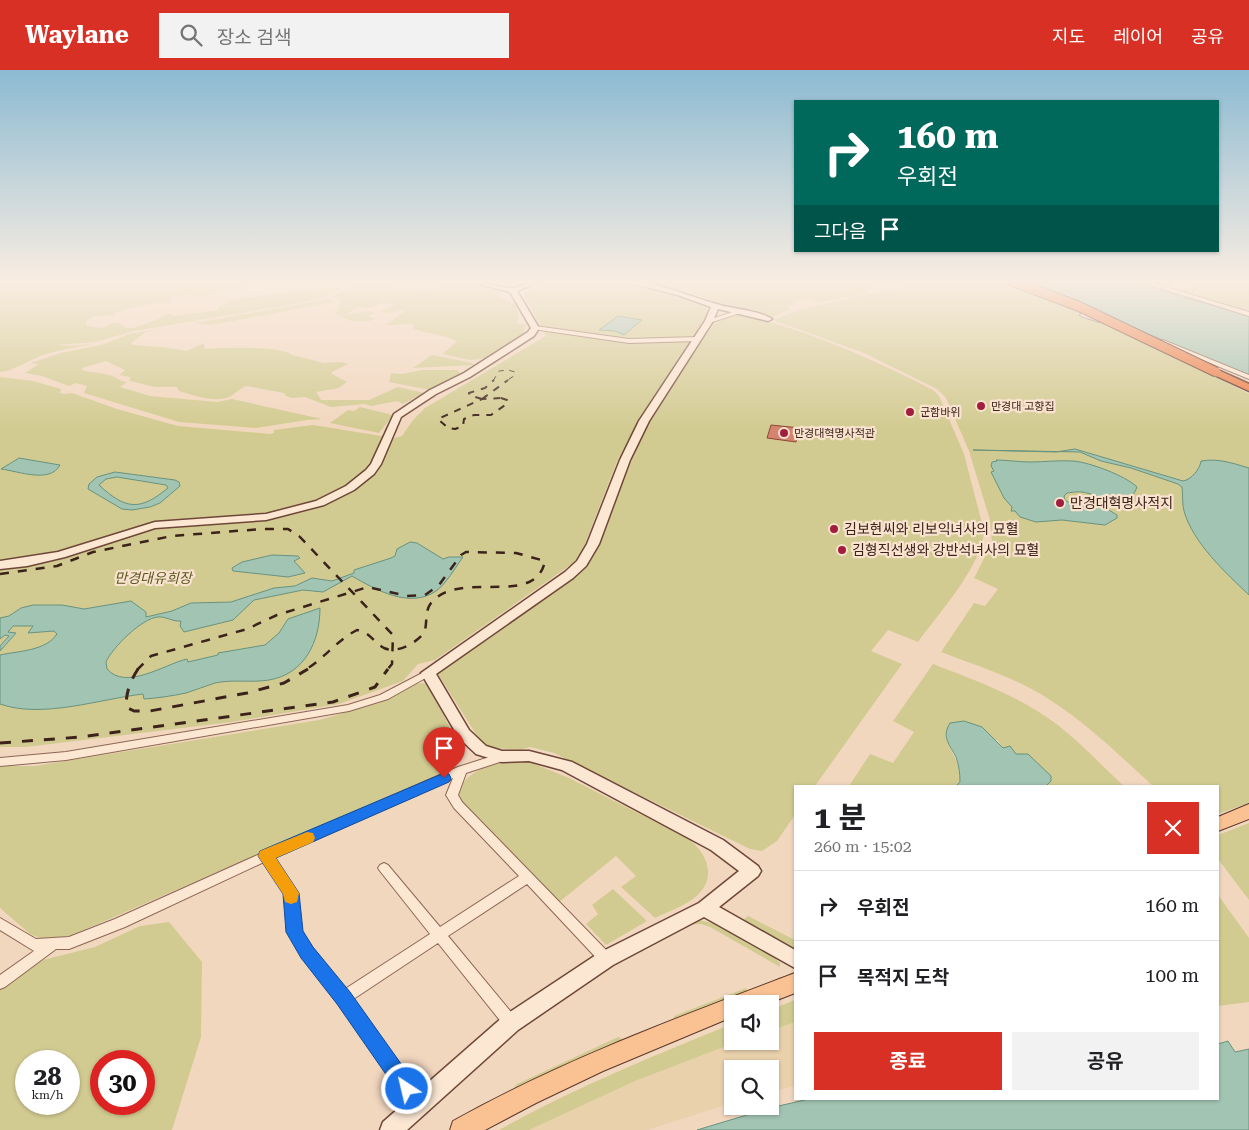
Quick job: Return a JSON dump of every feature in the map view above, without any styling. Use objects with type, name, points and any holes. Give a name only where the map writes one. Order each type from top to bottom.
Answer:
[{"type":"highway","points":[[1127,329],[1249,388]]},
{"type":"main road","points":[[0,565],[61,555],[155,525],[266,516],[320,503],[350,488],[370,472],[376,464],[397,416],[433,392],[528,338],[534,329]]},
{"type":"main road","points":[[391,1130],[511,1023],[606,959],[705,908],[752,871],[717,845],[567,766],[528,756],[502,757],[481,750],[464,734],[428,674],[570,575],[582,563],[593,544],[625,460],[644,421],[703,329]]},
{"type":"main road","points":[[1219,824],[1249,811]]},
{"type":"main road","points":[[705,908],[794,959]]},
{"type":"main road","points":[[764,995],[794,983]]},
{"type":"main road","points":[[462,1130],[501,1107],[570,1074],[724,1010]]},
{"type":"street","points":[[546,329],[629,341],[697,339]]},
{"type":"street","points":[[1125,329],[1249,377]]},
{"type":"street","points":[[0,762],[66,756],[349,708],[384,697],[428,674]]},
{"type":"street","points":[[0,923],[34,945],[69,943],[120,923],[266,856],[462,770],[502,757]]},
{"type":"street","points":[[462,770],[452,795],[458,805],[606,959]]},
{"type":"street","points":[[266,856],[291,893],[295,932],[307,952],[343,998],[418,1104]]},
{"type":"street","points":[[384,868],[511,1023]]},
{"type":"street","points":[[343,998],[528,877]]},
{"type":"street","points":[[0,983],[53,944]]},
{"type":"shaded area","points":[[631,329],[624,335],[615,331],[599,330]]},
{"type":"shaded area","points":[[1136,329],[1249,329],[1249,375]]},
{"type":"shaded area","points":[[1075,449],[1183,481],[1195,474],[1201,461],[1219,461],[1249,468],[1249,595],[1211,557],[1195,535],[1184,511],[1182,487],[1131,468],[1101,461],[1080,452],[1059,452]]},
{"type":"shaded area","points":[[19,458],[60,465],[55,471],[41,475],[1,469]]},
{"type":"shaded area","points":[[996,460],[1080,462],[1116,474],[1137,487],[1128,499],[1115,501],[1082,492],[1067,493],[1064,496],[1065,500],[1072,504],[1099,506],[1117,515],[1117,518],[1105,525],[1062,520],[1036,522],[1020,517],[1015,511],[1011,511],[1012,507],[1004,498],[991,472],[994,471],[991,466],[992,462]]},
{"type":"shaded area","points":[[115,472],[175,480],[179,482],[180,486],[160,503],[150,507],[132,510],[122,509],[88,489],[89,484],[97,477]],"holes":[[[117,477],[166,485],[168,488],[158,496],[141,504],[125,503],[99,485],[106,479]]]},
{"type":"shaded area","points":[[410,542],[417,543],[443,559],[463,557],[443,584],[436,591],[426,596],[404,598],[393,596],[352,576],[323,592],[303,590],[254,600],[233,620],[184,632],[180,626],[181,621],[161,617],[151,619],[144,622],[128,635],[114,649],[106,662],[107,669],[115,675],[135,677],[187,659],[188,662],[218,655],[218,653],[265,645],[279,633],[288,619],[320,608],[317,632],[308,654],[292,671],[282,677],[262,681],[215,683],[186,693],[165,697],[144,699],[143,694],[52,709],[16,708],[0,704],[0,655],[39,647],[52,640],[57,634],[54,631],[28,633],[33,626],[13,626],[8,632],[16,633],[0,651],[0,646],[9,636],[5,635],[0,639],[0,618],[9,616],[21,608],[33,605],[62,605],[84,609],[131,601],[146,612],[146,617],[172,611],[191,603],[231,602],[274,588],[295,586],[312,578],[332,581],[354,573],[354,570],[395,556],[397,549]]},
{"type":"shaded area","points":[[272,555],[298,556],[300,558],[294,561],[305,573],[288,577],[233,571],[232,568],[242,562]]},
{"type":"shaded area","points":[[964,721],[982,727],[1003,748],[1010,746],[1016,754],[1028,754],[1051,776],[1051,781],[1047,785],[957,785],[960,782],[959,766],[946,737],[947,728],[950,723]]},
{"type":"shaded area","points":[[794,1022],[794,1086],[779,1090],[779,1060],[724,1060],[724,1106],[647,1130],[529,1130],[635,1081],[724,1046],[724,1050],[779,1050],[779,1028]]},
{"type":"shaded area","points":[[1228,1041],[1235,1052],[1249,1049],[1249,1130],[697,1130],[747,1115],[779,1115],[779,1106],[805,1100],[1219,1100],[1219,1044]]},
{"type":"green space","points":[[0,329],[143,329],[95,342],[56,345],[93,344],[43,355],[16,368],[0,372]]},
{"type":"green space","points":[[158,329],[146,332],[131,343],[134,345],[187,351],[204,343],[205,349],[277,350],[324,363],[341,362],[348,364],[332,372],[332,374],[347,382],[339,388],[316,392],[321,400],[369,400],[398,387],[424,393],[403,404],[397,401],[371,406],[365,404],[331,407],[305,397],[292,398],[284,393],[246,386],[228,397],[214,399],[202,398],[179,391],[177,387],[155,387],[130,381],[130,377],[119,375],[125,370],[106,361],[82,368],[82,370],[108,375],[127,382],[120,387],[150,396],[217,402],[232,399],[322,419],[256,428],[179,422],[84,393],[87,386],[76,383],[69,386],[42,376],[25,373],[39,364],[31,363],[61,353],[105,344],[129,334]]},
{"type":"green space","points":[[415,329],[525,329],[522,337],[489,357],[470,360],[443,354],[457,341]]},
{"type":"green space","name":"만경대유희장","points":[[543,329],[700,329],[641,419],[618,459],[579,559],[435,660],[418,664],[403,681],[339,704],[232,722],[26,747],[0,747],[0,377],[33,381],[61,389],[60,393],[72,393],[117,409],[178,426],[270,434],[274,433],[274,430],[313,425],[394,438],[402,436],[413,420],[425,408],[546,336]]},
{"type":"green space","points":[[708,329],[794,329],[839,346],[933,390],[939,396],[964,454],[984,531],[976,559],[958,589],[918,642],[888,630],[871,651],[902,664],[816,785],[794,785],[794,816],[777,841],[762,851],[750,849],[554,753],[530,747],[520,750],[484,747],[438,674],[442,666],[587,567],[645,429]]},
{"type":"green space","points":[[799,329],[1118,329],[1249,394],[1249,803],[1219,814],[1219,785],[1152,785],[1091,730],[1050,700],[1011,679],[941,652],[974,603],[985,606],[998,589],[974,578],[992,543],[990,520],[969,451],[946,398],[937,389],[864,353]]},
{"type":"green space","points":[[432,355],[472,363],[474,365],[413,368]]},
{"type":"green space","points":[[422,370],[457,370],[460,373],[430,390],[389,382],[391,373],[402,374]]},
{"type":"green space","points":[[360,407],[393,415],[379,433],[330,423],[348,410],[354,411]]},
{"type":"green space","points":[[933,664],[1030,706],[1076,740],[1123,785],[1047,785],[1051,781],[1016,754],[1003,748],[997,740],[947,741],[960,769],[960,782],[957,785],[850,785],[870,754],[893,763],[914,732],[893,721]]},
{"type":"green space","points":[[416,684],[430,685],[457,744],[457,759],[445,773],[68,937],[40,938],[30,934],[0,908],[0,766],[35,766],[319,720],[382,702]]},
{"type":"green space","points":[[514,761],[532,763],[569,778],[687,838],[701,852],[708,867],[706,884],[701,892],[689,902],[655,918],[621,887],[636,876],[616,856],[558,903],[483,826],[458,796],[458,790],[475,772],[497,763]]},
{"type":"green space","points":[[1249,823],[1249,900],[1219,860],[1219,835]]},
{"type":"green space","points":[[613,889],[647,921],[606,945],[586,924],[598,914],[592,905]]},
{"type":"green space","points":[[1219,896],[1249,938],[1249,1002],[1219,1006]]},
{"type":"green space","points":[[748,916],[794,939],[794,950],[749,926],[743,920]]},
{"type":"green space","points":[[694,920],[705,921],[740,935],[780,963],[780,967],[710,927],[701,924],[684,925]]},
{"type":"green space","points":[[169,922],[202,962],[201,1037],[172,1130],[0,1130],[0,990],[43,960],[95,947],[140,926]]},
{"type":"green space","points":[[746,988],[748,992],[740,995],[728,995]]},
{"type":"green space","points":[[724,997],[724,1001],[676,1020],[674,1016]]},
{"type":"green space","points":[[794,1000],[794,1022],[779,1028],[779,1006]]},
{"type":"green space","points":[[724,1027],[724,1047],[635,1081],[529,1130],[499,1130],[585,1086]]},
{"type":"green space","points":[[618,1037],[623,1039],[623,1041],[514,1090],[517,1084]]},
{"type":"building","name":"만경대혁명사적관","points":[[771,425],[800,428],[796,442],[767,438]]},
{"type":"railway","points":[[493,381],[499,371],[508,370],[515,372],[514,376],[506,381]]},
{"type":"railway","points":[[482,399],[508,380]]},
{"type":"railway","points":[[482,399],[469,395],[469,393],[485,388],[493,381]]},
{"type":"railway","points":[[501,398],[507,400],[508,403],[491,415],[474,415],[464,419],[463,426],[455,429],[448,428],[438,419],[482,399],[501,398]]},
{"type":"railway","points":[[0,574],[57,566],[93,552],[172,536],[262,529],[288,529],[299,536],[352,592]]},
{"type":"railway","points":[[352,592],[368,587],[407,596],[425,595],[439,585],[461,555],[466,552],[516,553],[545,561],[538,575],[527,583],[512,586],[460,588],[444,593],[429,606],[424,633],[406,646],[392,650]]},
{"type":"railway","points":[[138,669],[151,656],[247,629],[277,615],[352,592]]},
{"type":"railway","points":[[352,592],[393,635],[392,650]]},
{"type":"railway","points":[[305,670],[357,630],[368,635],[380,646],[392,650]]},
{"type":"railway","points":[[387,670],[392,664],[392,650]]},
{"type":"railway","points":[[138,669],[129,687],[126,702],[126,707],[134,711],[150,711],[247,693],[284,683],[308,669]]},
{"type":"railway","points":[[0,743],[81,737],[333,702],[375,687],[388,669]]},
{"type":"slow traffic","points":[[291,898],[291,893],[266,856],[307,838]]},
{"type":"place","name":"만경대 고향집","points":[[981,406]]},
{"type":"place","name":"군함바위","points":[[910,412]]},
{"type":"place","name":"만경대혁명사적관","points":[[784,433]]},
{"type":"place","name":"만경대혁명사적지","points":[[1060,503]]},
{"type":"place","name":"김보현씨와 리보익녀사의 묘혈","points":[[834,529]]},
{"type":"place","name":"김형직선생와 강반석녀사의 묘혈","points":[[842,550]]},
{"type":"route","points":[[407,1089],[343,998],[307,952],[295,932],[291,893],[266,856],[444,778]]}]
